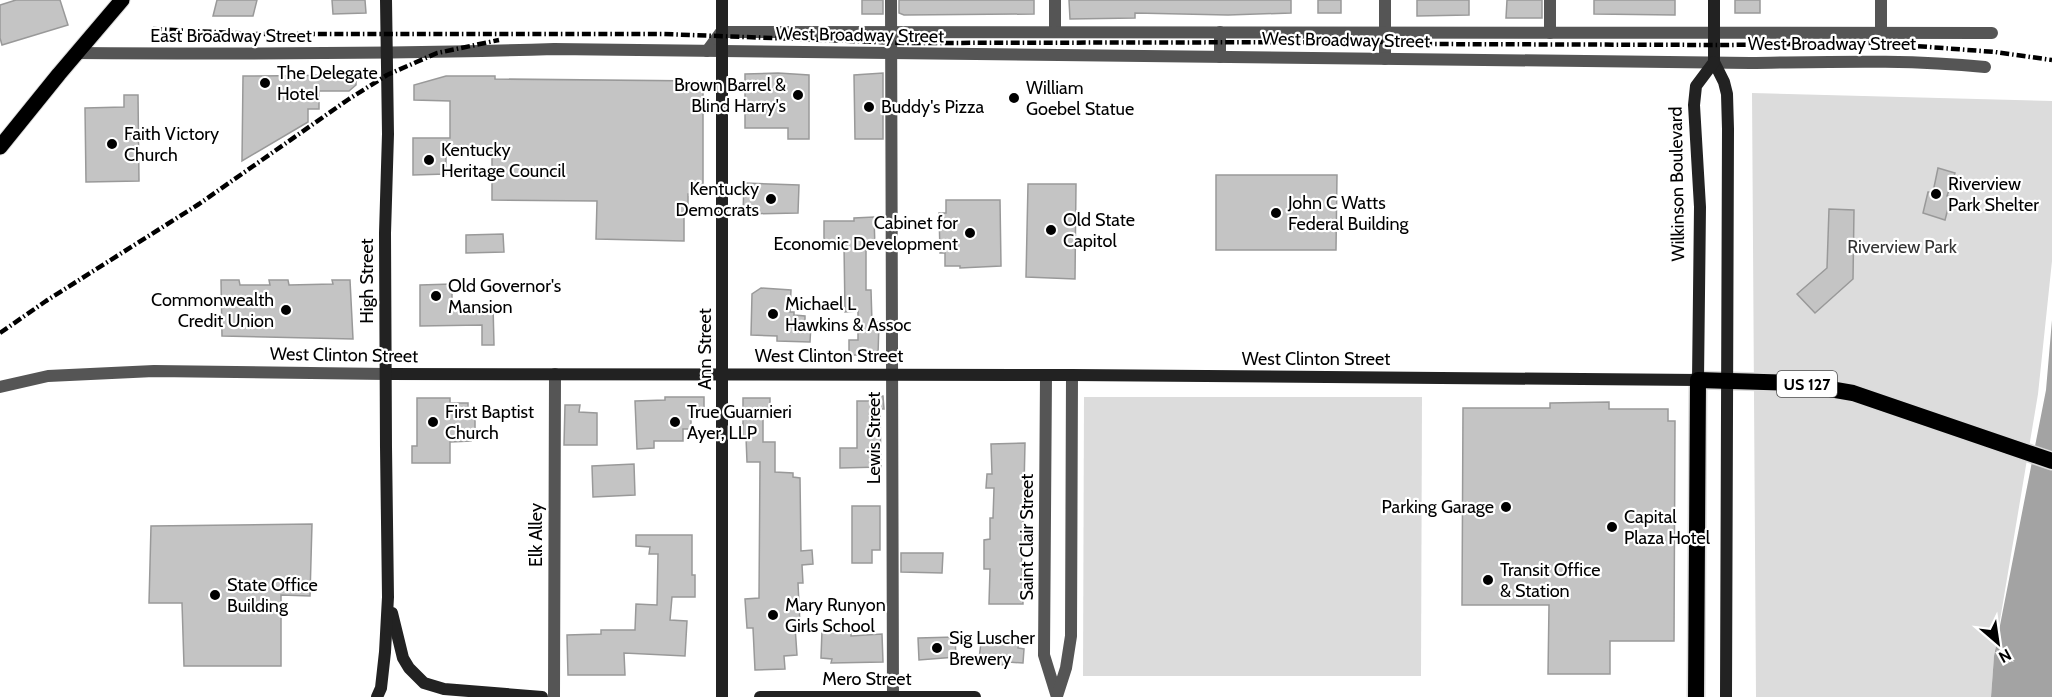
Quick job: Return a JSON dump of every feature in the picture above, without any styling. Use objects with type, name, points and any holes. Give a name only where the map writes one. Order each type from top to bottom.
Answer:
[{"type":"highway","name":"US 127","points":[[1698,380],[1823,386],[1912,412],[2052,461]]},
{"type":"highway","name":"Wilkinson Boulevard","points":[[1696,697],[1698,380]]},
{"type":"main road","points":[[0,147],[122,0]]},
{"type":"main road","name":"High Street","points":[[377,697],[381,688],[385,652],[388,597],[386,0]]},
{"type":"main road","name":"Ann Street","points":[[722,0],[722,697]]},
{"type":"main road","points":[[1714,0],[1714,62],[1724,82],[1728,118],[1726,697]]},
{"type":"main road","name":"Wilkinson Boulevard","points":[[1698,380],[1700,207],[1694,105],[1695,86],[1714,62]]},
{"type":"main road","name":"West Clinton Street","points":[[386,374],[1072,375],[1698,380]]},
{"type":"main road","name":"High Street","points":[[388,597],[404,658],[409,668],[424,682],[444,689],[542,697]]},
{"type":"main road","name":"Mero Street","points":[[760,697],[975,697]]},
{"type":"street","name":"Lewis Street","points":[[891,0],[893,697]]},
{"type":"street","points":[[1055,0],[1055,32]]},
{"type":"street","points":[[1385,0],[1385,59]]},
{"type":"street","points":[[1550,0],[1550,33]]},
{"type":"street","points":[[1881,0],[1881,33]]},
{"type":"street","name":"West Broadway Street","points":[[721,32],[1992,33]]},
{"type":"street","points":[[707,51],[721,32]]},
{"type":"street","points":[[1220,33],[1221,57]]},
{"type":"street","name":"West Broadway Street","points":[[386,53],[554,49],[1714,62],[1893,61],[1985,67]]},
{"type":"street","name":"East Broadway Street","points":[[76,53],[386,53]]},
{"type":"street","name":"West Clinton Street","points":[[0,387],[48,376],[154,371],[386,374]]},
{"type":"street","name":"Elk Alley","points":[[554,697],[555,374]]},
{"type":"street","name":"Saint Clair Street","points":[[1046,375],[1044,655],[1057,697]]},
{"type":"street","name":"Saint Clair Street","points":[[1057,697],[1066,668],[1071,636],[1072,375]]},
{"type":"green space","name":"Riverview Park","points":[[1752,93],[2052,101],[2052,261],[2038,394],[1994,656],[1991,697],[1756,697]]},
{"type":"green space","points":[[1084,397],[1422,397],[1421,676],[1083,676]]},
{"type":"shaded area","points":[[2052,320],[2052,697],[1991,697],[1994,656],[2046,390]]},
{"type":"building","points":[[16,0],[60,0],[68,25],[2,45],[0,5]]},
{"type":"building","points":[[217,0],[257,0],[253,16],[213,16]]},
{"type":"building","points":[[332,0],[365,0],[366,13],[333,14]]},
{"type":"building","points":[[862,0],[883,0],[883,14],[862,14]]},
{"type":"building","points":[[899,0],[1034,0],[1034,14],[904,15],[899,13]]},
{"type":"building","points":[[1069,0],[1291,0],[1291,13],[1228,15],[1135,13],[1135,18],[1070,19]]},
{"type":"building","points":[[1318,0],[1341,0],[1341,13],[1318,13]]},
{"type":"building","points":[[1417,0],[1469,0],[1469,15],[1417,16]]},
{"type":"building","points":[[1507,0],[1542,0],[1542,18],[1506,18]]},
{"type":"building","points":[[1594,0],[1675,0],[1675,15],[1594,14]]},
{"type":"building","points":[[1735,0],[1760,0],[1760,13],[1735,13]]},
{"type":"building","name":"Buddy's Pizza","points":[[883,73],[883,139],[855,139],[854,75]]},
{"type":"building","points":[[745,74],[809,75],[809,139],[788,139],[788,128],[745,128]]},
{"type":"building","points":[[356,75],[356,85],[349,91],[319,91],[319,109],[308,109],[308,122],[242,161],[243,76]]},
{"type":"building","points":[[446,76],[495,76],[495,79],[703,81],[703,195],[688,194],[688,208],[684,208],[684,241],[596,239],[597,201],[492,200],[492,154],[446,153],[446,174],[413,175],[413,138],[450,138],[450,101],[414,100],[414,85]]},
{"type":"building","name":"Faith Victory Church","points":[[124,95],[138,95],[139,181],[86,182],[85,108],[124,107]]},
{"type":"building","name":"Riverview Park Shelter","points":[[1938,168],[1955,173],[1947,196],[1951,197],[1945,220],[1923,213],[1928,192],[1933,192]]},
{"type":"building","name":"John C Watts Federal Building","points":[[1216,175],[1337,175],[1336,250],[1216,250]]},
{"type":"building","name":"Kentucky Democrats","points":[[744,183],[799,185],[798,213],[743,214]]},
{"type":"building","name":"Old State Capitol","points":[[1028,184],[1076,184],[1075,279],[1026,277]]},
{"type":"building","name":"Cabinet for Economic Development","points":[[946,200],[1000,200],[1001,266],[960,268],[960,266],[945,266],[945,253],[940,253],[939,213],[946,213]]},
{"type":"building","points":[[1829,209],[1854,210],[1853,279],[1815,313],[1797,294],[1827,268]]},
{"type":"building","points":[[874,217],[875,248],[866,248],[866,290],[871,290],[872,322],[879,322],[878,355],[849,355],[849,340],[858,340],[858,311],[845,312],[844,245],[824,245],[824,221],[854,221],[854,218]]},
{"type":"building","points":[[503,234],[504,252],[466,253],[466,235]]},
{"type":"building","name":"Commonwealth Credit Union","points":[[221,280],[239,280],[240,285],[270,285],[269,280],[288,280],[289,285],[333,284],[332,280],[350,280],[353,339],[222,336]]},
{"type":"building","name":"Old Governor's Mansion","points":[[452,284],[452,308],[482,308],[482,305],[493,305],[494,345],[482,345],[482,325],[420,326],[420,285]]},
{"type":"building","name":"Michael L Hawkins & Assoc","points":[[761,288],[791,290],[790,312],[794,312],[794,315],[805,316],[805,323],[811,324],[810,342],[777,341],[777,336],[751,335],[752,294]]},
{"type":"building","points":[[883,396],[884,409],[880,409],[881,467],[840,468],[840,448],[857,448],[857,401],[872,401],[874,397]]},
{"type":"building","points":[[665,397],[704,397],[704,414],[691,414],[691,429],[683,429],[683,441],[654,441],[654,448],[637,449],[635,401],[665,400]]},
{"type":"building","name":"First Baptist Church","points":[[417,398],[450,398],[450,403],[468,403],[468,409],[475,409],[475,434],[471,434],[471,441],[450,442],[450,463],[412,463],[412,446],[417,446]]},
{"type":"building","points":[[743,398],[770,398],[770,416],[763,416],[763,442],[775,442],[775,472],[793,473],[793,477],[800,478],[801,551],[812,550],[813,564],[802,565],[803,583],[798,583],[800,625],[795,626],[797,655],[784,656],[785,669],[755,670],[753,628],[747,628],[745,599],[759,598],[760,462],[747,462],[746,437],[743,437]]},
{"type":"building","name":"Capital Plaza Hotel","points":[[1609,402],[1609,409],[1668,409],[1668,421],[1675,421],[1674,641],[1610,641],[1610,674],[1548,674],[1549,605],[1462,605],[1463,408],[1550,408],[1550,403]]},
{"type":"building","points":[[565,405],[580,405],[579,412],[597,413],[597,445],[564,445]]},
{"type":"building","points":[[1025,443],[1023,534],[1021,534],[1023,604],[989,604],[990,569],[984,569],[984,540],[990,539],[990,518],[993,518],[994,488],[986,488],[987,474],[992,474],[991,444]]},
{"type":"building","points":[[634,464],[635,495],[593,497],[592,466]]},
{"type":"building","points":[[852,506],[880,506],[880,550],[872,550],[872,563],[852,563]]},
{"type":"building","name":"State Office Building","points":[[312,524],[310,596],[281,595],[281,666],[184,666],[182,603],[149,603],[151,526]]},
{"type":"building","points":[[636,535],[692,535],[692,575],[695,575],[695,597],[672,597],[670,620],[687,621],[685,656],[624,653],[625,675],[568,675],[567,635],[601,634],[601,630],[635,630],[636,604],[657,605],[658,554],[649,554],[650,547],[636,546]]},
{"type":"building","points":[[901,553],[943,553],[942,573],[901,572]]},
{"type":"building","points":[[822,630],[851,631],[851,636],[882,634],[883,662],[831,663],[832,659],[821,658]]},
{"type":"building","name":"Sig Luscher Brewery","points":[[955,637],[956,657],[919,660],[918,638]]},
{"type":"building","points":[[995,638],[1019,640],[1018,648],[1024,649],[1023,663],[1008,662],[1002,665],[996,661],[986,663],[985,658],[979,659],[981,642],[994,643]]},
{"type":"railway","points":[[153,29],[256,34],[664,34],[904,43],[1385,42],[1726,45],[1876,43],[1995,52],[2052,60]]},
{"type":"railway","points":[[0,333],[46,301],[199,204],[387,75],[437,53],[499,40]]},
{"type":"place","name":"The Delegate Hotel","points":[[265,83]]},
{"type":"place","name":"Brown Barrel & Blind Harry's","points":[[798,95]]},
{"type":"place","name":"William Goebel Statue","points":[[1014,98]]},
{"type":"place","name":"Buddy's Pizza","points":[[869,107]]},
{"type":"place","name":"Faith Victory Church","points":[[112,144]]},
{"type":"place","name":"Kentucky Heritage Council","points":[[429,160]]},
{"type":"place","name":"Riverview Park Shelter","points":[[1936,194]]},
{"type":"place","name":"Kentucky Democrats","points":[[771,199]]},
{"type":"place","name":"John C Watts Federal Building","points":[[1276,213]]},
{"type":"place","name":"Old State Capitol","points":[[1051,230]]},
{"type":"place","name":"Cabinet for Economic Development","points":[[970,233]]},
{"type":"place","name":"Old Governor's Mansion","points":[[436,296]]},
{"type":"place","name":"Commonwealth Credit Union","points":[[286,310]]},
{"type":"place","name":"Michael L Hawkins & Assoc","points":[[773,314]]},
{"type":"place","name":"First Baptist Church","points":[[433,422]]},
{"type":"place","name":"True Guarnieri Ayer, LLP","points":[[675,422]]},
{"type":"place","name":"Parking Garage","points":[[1506,507]]},
{"type":"place","name":"Capital Plaza Hotel","points":[[1612,527]]},
{"type":"place","name":"Transit Office & Station","points":[[1488,580]]},
{"type":"place","name":"State Office Building","points":[[215,595]]},
{"type":"place","name":"Mary Runyon Girls School","points":[[773,615]]},
{"type":"place","name":"Sig Luscher Brewery","points":[[937,648]]}]
